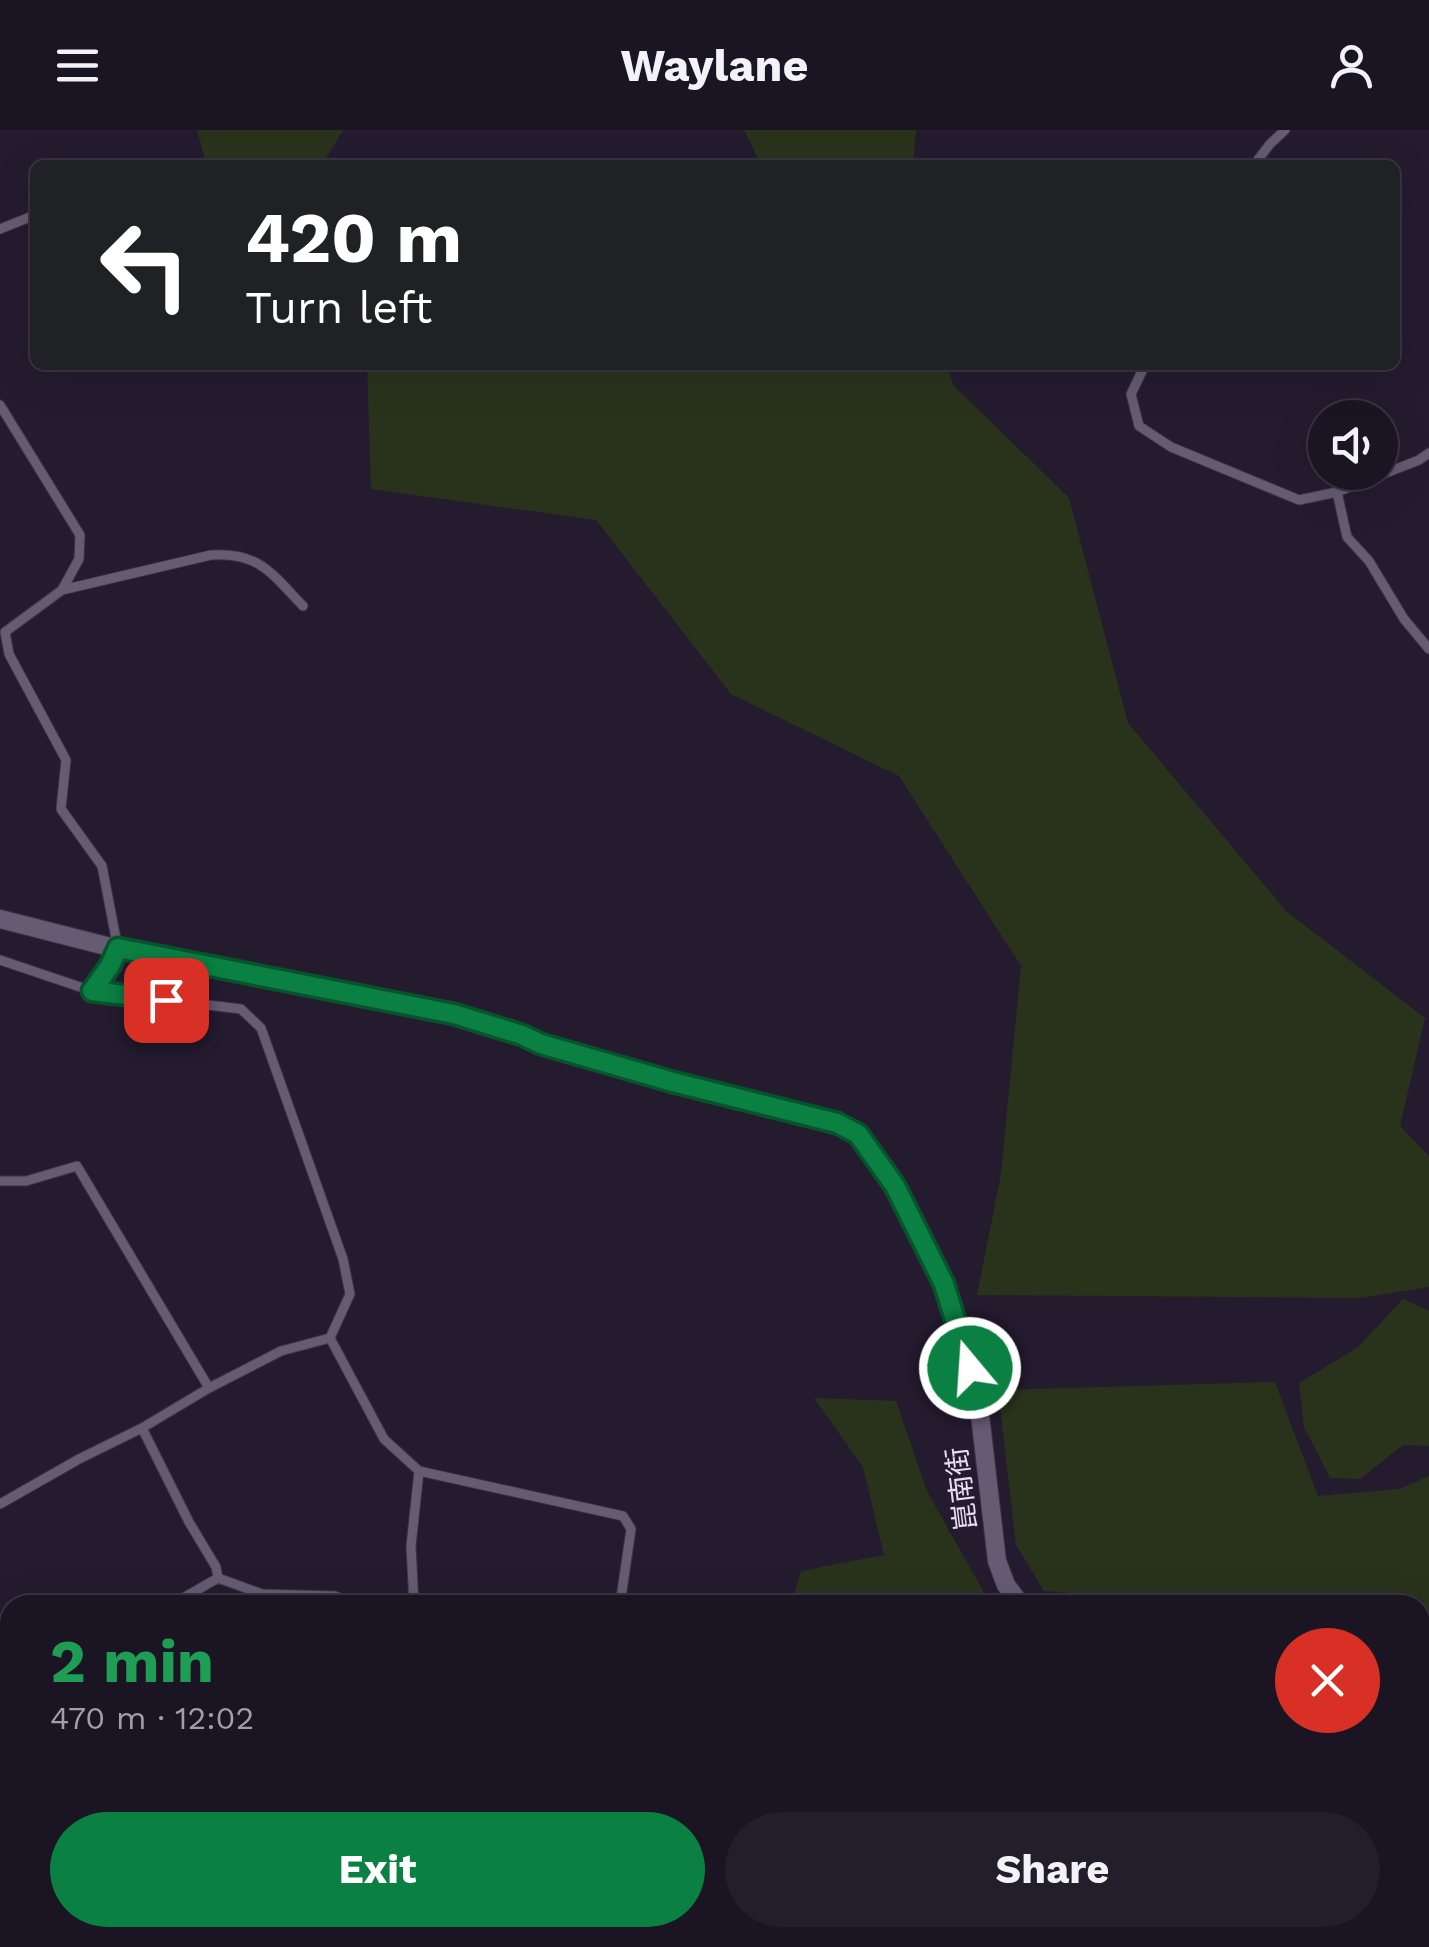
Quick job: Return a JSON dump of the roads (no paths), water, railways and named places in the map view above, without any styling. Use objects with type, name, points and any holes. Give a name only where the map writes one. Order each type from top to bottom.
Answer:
[{"type":"street","name":"崑南街","points":[[0,919],[118,948],[454,1014],[560,1050],[837,1123],[858,1134],[895,1186],[944,1284],[980,1415],[997,1561],[1013,1595]]},
{"type":"lane","points":[[1258,160],[1285,130]]},
{"type":"lane","points":[[0,229],[30,218]]},
{"type":"lane","points":[[1143,370],[1131,394],[1139,426],[1171,447],[1299,500],[1337,492],[1429,453]]},
{"type":"lane","points":[[0,404],[80,535],[79,559],[62,590]]},
{"type":"lane","points":[[1337,492],[1347,537],[1369,562],[1404,619],[1429,650]]},
{"type":"lane","points":[[92,991],[118,948],[102,866],[61,808],[66,760],[2,634],[62,590],[211,555],[235,554],[266,567],[303,606]]},
{"type":"lane","points":[[0,960],[92,991],[242,1009],[261,1028],[343,1259],[350,1294],[330,1338]]},
{"type":"lane","points":[[0,1181],[26,1180],[76,1166],[209,1388]]},
{"type":"lane","points":[[0,1504],[282,1351],[330,1338]]},
{"type":"lane","points":[[330,1338],[384,1439],[419,1471],[623,1516],[630,1529],[621,1595]]},
{"type":"lane","points":[[142,1428],[216,1567],[218,1578]]},
{"type":"lane","points":[[414,1595],[412,1546],[419,1471]]},
{"type":"lane","points":[[188,1595],[218,1578],[262,1594],[299,1595]]}]
